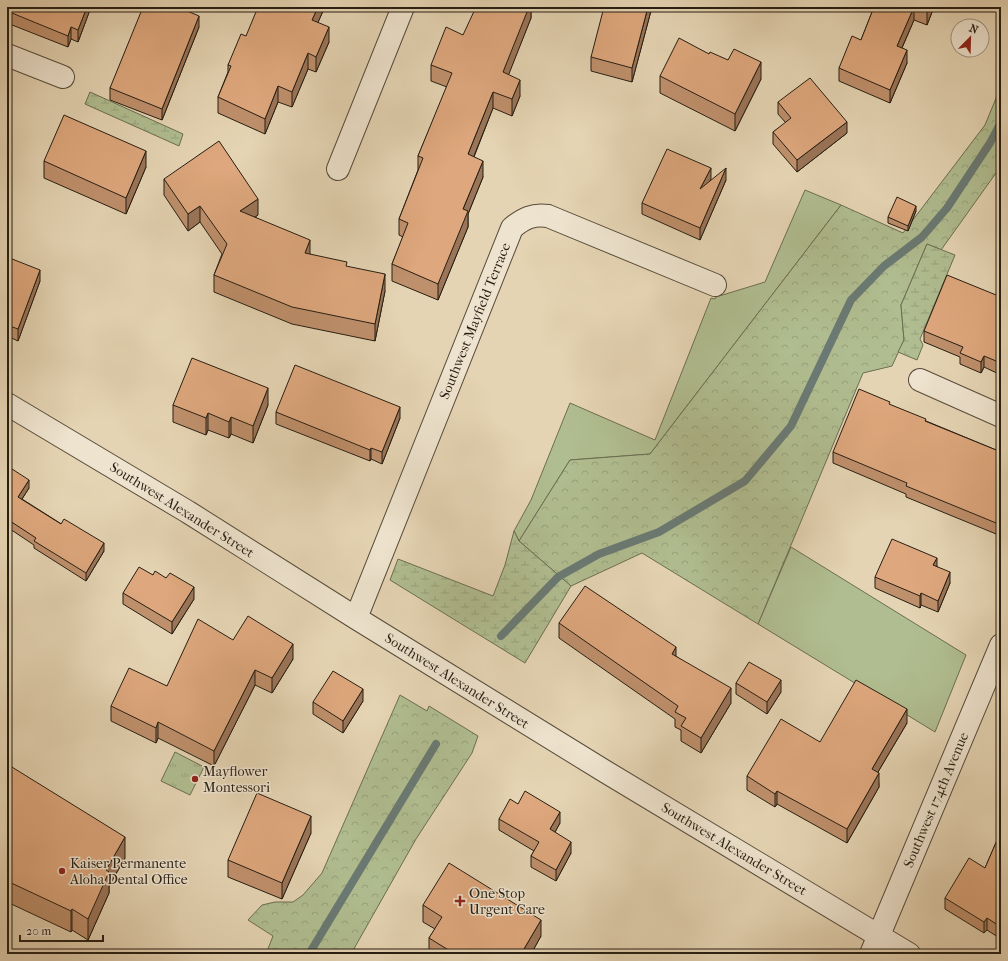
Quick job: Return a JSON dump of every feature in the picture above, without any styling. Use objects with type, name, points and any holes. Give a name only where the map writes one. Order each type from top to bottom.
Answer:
[{"type":"street","points":[[338,169],[403,7]]},
{"type":"street","points":[[7,55],[63,77]]},
{"type":"street","name":"Southwest Mayfield Terrace","points":[[356,618],[512,228],[528,217],[538,215],[548,216],[715,285]]},
{"type":"street","points":[[920,380],[1001,416]]},
{"type":"street","name":"Southwest Alexander Street","points":[[7,404],[188,512],[356,618],[606,772],[875,945],[909,954]]},
{"type":"street","name":"Southwest 174th Avenue","points":[[875,945],[1001,645]]},
{"type":"green space","points":[[1001,86],[1001,166],[941,250],[927,244],[901,305],[904,340],[892,366],[863,373],[758,624],[642,553],[571,586],[519,541],[570,460],[650,454],[841,205],[903,233],[985,125]]},
{"type":"green space","points":[[90,92],[183,134],[179,146],[85,104]]},
{"type":"green space","points":[[805,190],[841,205],[650,454],[570,460],[519,541],[514,531],[531,500],[570,403],[655,440],[711,298],[715,299],[716,297],[765,282]]},
{"type":"green space","points":[[927,244],[955,255],[920,339],[923,345],[917,360],[898,352],[904,340],[901,305]]},
{"type":"green space","points":[[514,531],[519,541],[571,586],[525,663],[390,580],[398,559],[493,596],[505,565]]},
{"type":"green space","points":[[791,547],[966,655],[935,732],[758,624]]},
{"type":"green space","points":[[400,695],[427,711],[429,706],[478,736],[472,753],[416,839],[351,954],[266,954],[273,936],[248,920],[262,905],[275,902],[293,902],[303,895],[322,873]]},
{"type":"green space","points":[[175,752],[204,767],[190,795],[161,781]]},
{"type":"building","points":[[7,7],[87,7],[78,30],[71,27],[68,36],[7,11]]},
{"type":"building","points":[[143,7],[153,7],[156,9],[157,7],[178,7],[199,16],[162,109],[110,88]]},
{"type":"building","points":[[258,7],[318,7],[312,20],[329,27],[316,57],[308,53],[292,92],[278,86],[265,119],[218,97],[231,66],[228,65],[241,34],[246,36]]},
{"type":"building","points":[[476,7],[529,7],[503,72],[520,80],[512,99],[493,92],[468,154],[483,161],[463,209],[468,211],[438,284],[392,264],[408,223],[399,219],[423,158],[418,156],[452,73],[431,65],[446,27],[463,35]]},
{"type":"building","points":[[604,7],[648,7],[632,68],[591,57]]},
{"type":"building","points":[[874,7],[914,7],[897,46],[907,50],[890,90],[839,68],[852,36],[861,40]]},
{"type":"building","points":[[915,7],[929,7],[927,12]]},
{"type":"building","points":[[679,38],[709,54],[710,52],[728,60],[734,49],[761,62],[735,114],[660,76]]},
{"type":"building","points":[[810,78],[847,122],[797,160],[773,132],[791,118],[778,102]]},
{"type":"building","points":[[64,115],[146,151],[126,198],[44,161]]},
{"type":"building","points":[[219,141],[258,199],[240,211],[310,240],[305,253],[347,262],[346,266],[385,274],[375,324],[292,307],[214,275],[227,244],[200,206],[188,214],[164,179]]},
{"type":"building","points":[[667,149],[711,168],[700,189],[726,168],[700,228],[642,203]]},
{"type":"building","points":[[897,197],[916,206],[908,226],[888,217]]},
{"type":"building","points":[[7,257],[40,270],[18,329],[7,325]]},
{"type":"building","points":[[947,275],[1001,297],[1001,363],[984,356],[981,362],[960,353],[963,347],[924,331]]},
{"type":"building","points":[[192,358],[268,388],[253,426],[231,417],[229,422],[208,413],[206,418],[173,405]]},
{"type":"building","points":[[295,365],[400,407],[382,452],[371,448],[370,450],[276,412]]},
{"type":"building","points":[[859,389],[890,402],[889,404],[926,419],[925,421],[1001,452],[1001,525],[906,486],[907,483],[833,452]]},
{"type":"building","points":[[9,467],[29,480],[18,497],[61,524],[64,519],[104,543],[86,573],[34,541],[36,538],[7,519],[7,471]]},
{"type":"building","points":[[892,539],[937,558],[933,565],[950,572],[938,601],[921,593],[920,596],[875,577]]},
{"type":"building","points":[[139,567],[153,575],[155,571],[166,578],[170,573],[194,587],[172,622],[123,593]]},
{"type":"building","points":[[585,586],[676,647],[672,654],[731,688],[701,738],[681,726],[686,718],[675,712],[678,706],[559,623]]},
{"type":"building","points":[[248,616],[293,644],[272,678],[255,670],[214,751],[158,722],[156,728],[111,706],[129,668],[167,686],[198,619],[233,640]]},
{"type":"building","points":[[749,662],[781,680],[767,702],[736,683]]},
{"type":"building","points":[[333,671],[363,689],[343,721],[313,702]]},
{"type":"building","points":[[856,680],[907,709],[872,769],[879,773],[847,829],[777,791],[775,794],[747,776],[781,719],[820,742]]},
{"type":"building","name":"Kaiser Permanente Aloha Dental Office","points":[[7,764],[125,837],[106,870],[109,872],[88,919],[72,909],[71,911],[7,881]]},
{"type":"building","points":[[525,791],[560,812],[550,829],[571,842],[556,870],[531,856],[539,842],[499,819],[510,799],[518,804]]},
{"type":"building","points":[[257,793],[311,816],[282,883],[228,860]]},
{"type":"building","points":[[1001,831],[1001,927],[987,918],[984,922],[945,898],[969,858],[985,868]]},
{"type":"building","name":"One Stop Urgent Care","points":[[449,863],[541,920],[521,954],[455,954],[429,938],[442,917],[423,905]]},
{"type":"waterway","points":[[501,636],[558,577],[599,554],[659,532],[745,481],[791,426],[851,300],[884,266],[922,237],[947,208],[990,143],[1001,122]]},
{"type":"waterway","points":[[309,954],[436,744]]},
{"type":"place","name":"Mayflower Montessori","points":[[195,779]]},
{"type":"place","name":"Kaiser Permanente Aloha Dental Office","points":[[62,871]]},
{"type":"place","name":"One Stop Urgent Care","points":[[460,901]]}]
